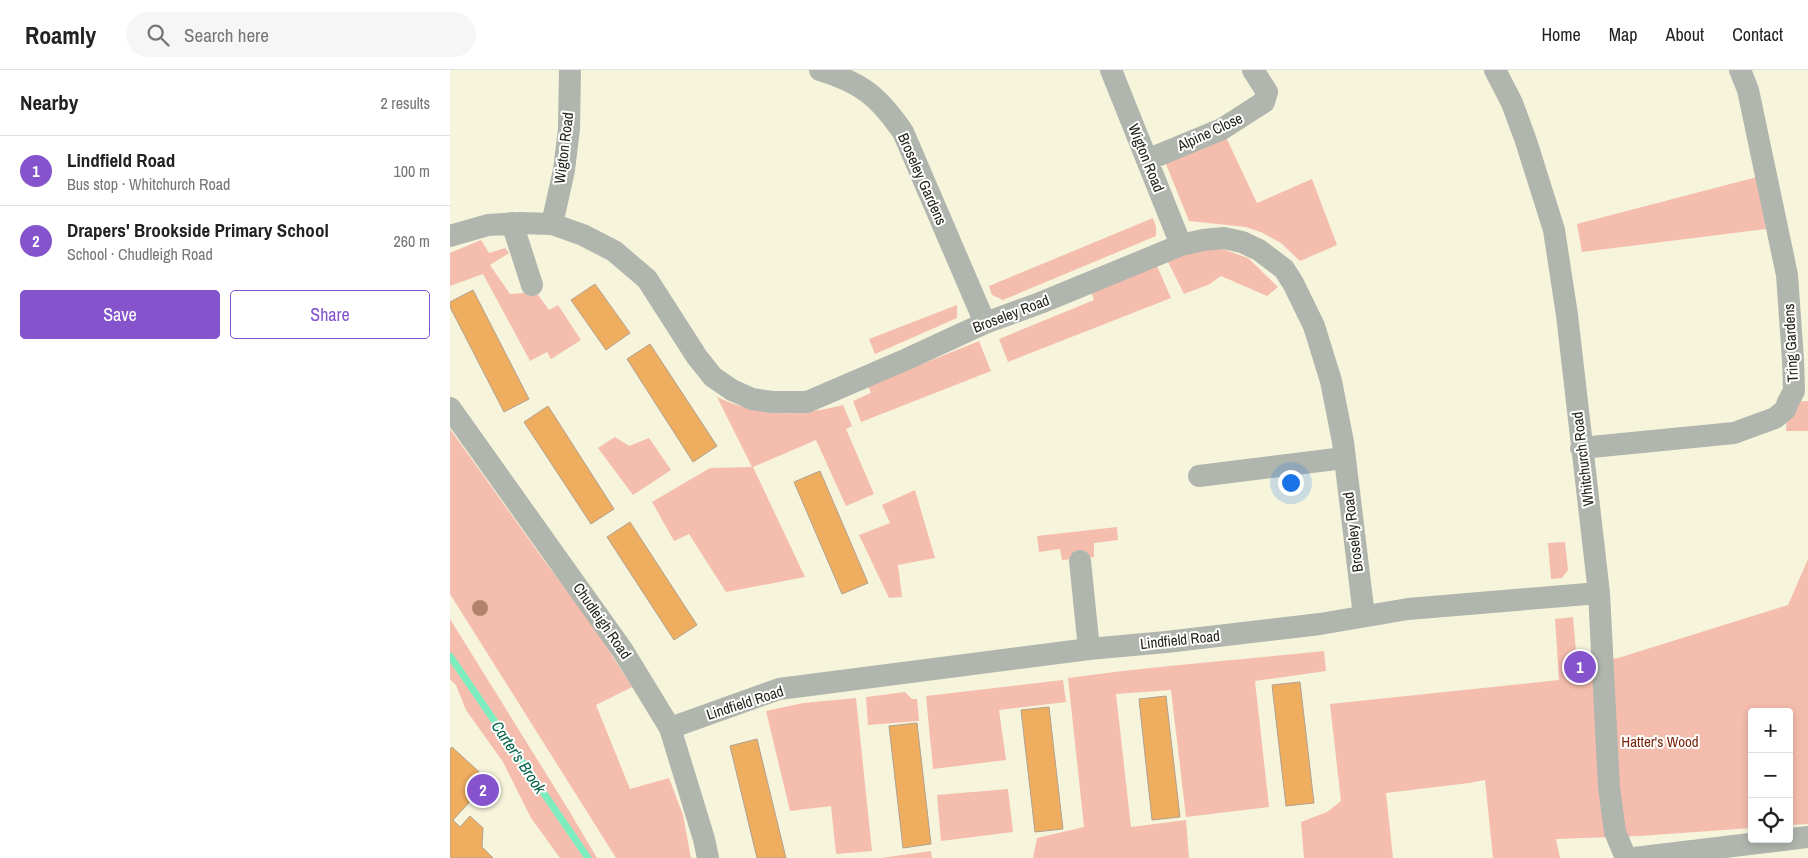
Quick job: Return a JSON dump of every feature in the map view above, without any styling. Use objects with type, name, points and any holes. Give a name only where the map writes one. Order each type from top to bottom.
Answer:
[{"type":"street","name":"Wigton Road","points":[[552,224],[564,170],[569,129],[570,70]]},
{"type":"street","name":"Broseley Gardens","points":[[820,70],[843,77],[868,92],[886,108],[903,132],[985,323]]},
{"type":"street","name":"Wigton Road","points":[[1111,70],[1181,245]]},
{"type":"street","name":"Alpine Close","points":[[1147,160],[1222,129],[1264,102],[1267,92],[1253,70]]},
{"type":"street","name":"Whitchurch Road","points":[[1494,70],[1512,103],[1554,230],[1599,593],[1609,787],[1615,832],[1626,858]]},
{"type":"street","name":"Tring Gardens","points":[[1581,448],[1734,433],[1775,418],[1785,410],[1794,390],[1787,275],[1748,90],[1740,70]]},
{"type":"street","name":"Broseley Road","points":[[450,236],[488,225],[512,223],[552,224],[583,235],[614,251],[647,279],[697,357],[713,377],[732,390],[752,399],[772,402],[808,402],[985,323],[1040,303],[1181,245],[1224,238],[1242,242],[1258,250],[1284,269],[1314,326],[1328,372],[1344,458],[1364,616]]},
{"type":"street","points":[[512,223],[532,285]]},
{"type":"street","name":"Chudleigh Road","points":[[450,408],[623,651],[670,728],[708,858]]},
{"type":"street","points":[[1199,476],[1344,458]]},
{"type":"street","points":[[1080,561],[1089,649]]},
{"type":"street","name":"Lindfield Road","points":[[670,728],[780,689],[1089,649],[1320,624],[1408,609],[1599,593]]},
{"type":"street","points":[[1634,858],[1808,837]]},
{"type":"green space","points":[[1224,133],[1257,203],[1312,179],[1337,245],[1300,261],[1281,243],[1263,233],[1246,227],[1189,221],[1164,159]]},
{"type":"green space","points":[[1757,177],[1766,229],[1582,252],[1577,224]]},
{"type":"green space","points":[[1153,218],[1156,236],[1003,300],[992,295],[989,286]]},
{"type":"green space","points":[[481,240],[489,253],[505,248],[509,253],[490,265],[510,294],[536,292],[549,310],[558,305],[581,340],[551,359],[547,352],[530,361],[483,274],[450,286],[450,253]]},
{"type":"green space","points":[[1220,248],[1248,258],[1278,287],[1267,296],[1221,276],[1210,284],[1184,294],[1168,262],[1194,250]]},
{"type":"green space","points":[[1157,266],[1171,298],[1008,362],[999,339],[1094,300],[1091,291]]},
{"type":"green space","points":[[957,305],[957,318],[875,354],[869,339]]},
{"type":"green space","points":[[979,341],[991,371],[861,422],[853,401],[871,393],[868,386]]},
{"type":"green space","points":[[717,397],[759,411],[783,413],[807,412],[843,405],[852,426],[846,429],[874,494],[846,506],[816,440],[753,467],[805,577],[726,592],[689,534],[674,541],[652,502],[710,468],[752,467]]},
{"type":"green space","points":[[1808,401],[1808,431],[1786,431],[1788,402]]},
{"type":"green space","points":[[450,429],[593,625],[632,687],[596,705],[630,789],[669,778],[683,815],[691,858],[616,858],[450,594]]},
{"type":"green space","points":[[615,437],[629,446],[649,438],[671,470],[633,495],[598,448]]},
{"type":"green space","points":[[915,490],[935,558],[898,565],[902,597],[889,598],[859,535],[890,523],[882,505]]},
{"type":"green space","points":[[1117,527],[1118,540],[1094,543],[1094,557],[1062,560],[1060,549],[1039,552],[1037,536]]},
{"type":"green space","points":[[1565,542],[1568,570],[1562,578],[1551,579],[1548,543]]},
{"type":"green space","name":"Hatter's Wood","points":[[1808,559],[1808,824],[1793,825],[1793,708],[1748,708],[1748,828],[1639,836],[1556,839],[1560,858],[1493,858],[1485,780],[1386,793],[1393,858],[1304,858],[1301,822],[1327,812],[1341,801],[1330,704],[1559,680],[1555,619],[1573,617],[1577,663],[1618,658],[1788,605]]},
{"type":"green space","points":[[450,619],[597,858],[560,858],[531,818],[503,762],[466,710],[456,685],[450,679]]},
{"type":"green space","points":[[1324,651],[1326,671],[1255,681],[1269,807],[1186,817],[1171,690],[1116,694],[1131,827],[1186,820],[1189,858],[1033,858],[1037,838],[1084,827],[1068,678]]},
{"type":"green space","points":[[1063,680],[1066,702],[999,710],[1006,760],[933,769],[926,696]]},
{"type":"green space","points":[[905,692],[912,699],[917,699],[919,721],[868,725],[866,697]]},
{"type":"green space","points":[[856,698],[872,851],[836,854],[831,806],[790,811],[766,711],[803,703]]},
{"type":"green space","points":[[1008,789],[1013,832],[941,841],[937,795]]},
{"type":"green space","points":[[931,851],[932,858],[881,858]]},
{"type":"building","points":[[595,284],[630,333],[606,350],[571,300]]},
{"type":"building","points":[[473,290],[529,399],[504,412],[450,307],[450,302]]},
{"type":"building","points":[[650,344],[717,446],[693,462],[627,359]]},
{"type":"building","points":[[548,406],[614,509],[591,524],[524,422]]},
{"type":"building","points":[[820,471],[868,583],[842,594],[794,482]]},
{"type":"building","points":[[630,522],[697,625],[674,640],[607,537]]},
{"type":"building","points":[[1300,682],[1314,803],[1286,806],[1272,685]]},
{"type":"building","points":[[1166,696],[1180,817],[1152,820],[1139,699]]},
{"type":"building","points":[[1049,707],[1063,829],[1035,832],[1021,710]]},
{"type":"building","points":[[917,723],[931,844],[903,848],[889,726]]},
{"type":"building","points":[[757,739],[786,858],[757,858],[730,746]]},
{"type":"building","points":[[452,747],[489,781],[453,820],[460,827],[470,816],[483,828],[482,847],[493,858],[450,858],[450,749]]},
{"type":"waterway","name":"Carter's Brook","points":[[450,656],[588,858]]},
{"type":"place","name":"Lindfield Road","points":[[1580,667]]},
{"type":"place","name":"Drapers' Brookside Primary School","points":[[483,790]]}]
